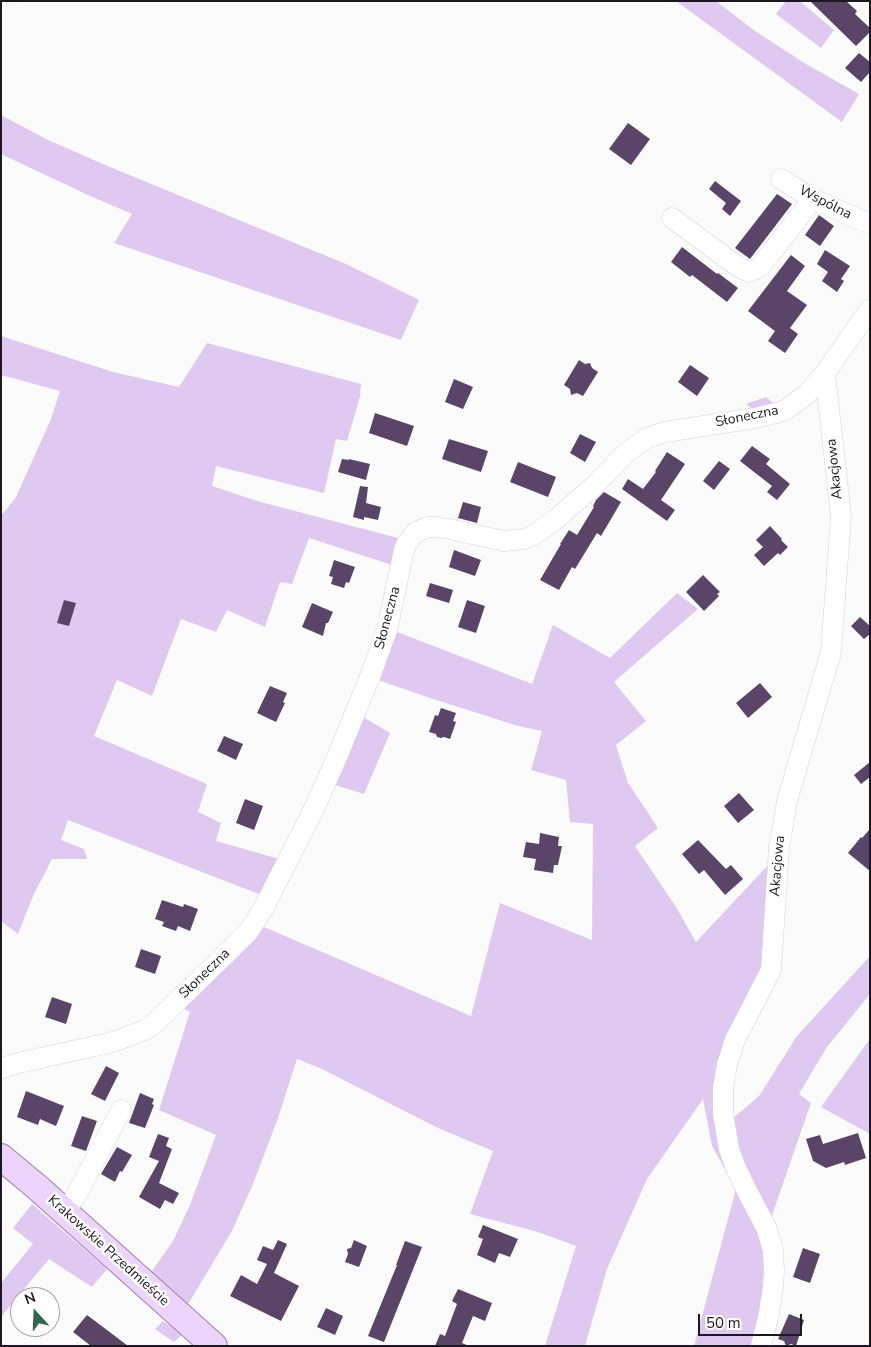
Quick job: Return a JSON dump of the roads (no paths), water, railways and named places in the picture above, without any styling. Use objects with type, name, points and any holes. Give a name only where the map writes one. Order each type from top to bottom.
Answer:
[{"type":"main road","name":"Krakowskie Przedmieście","points":[[1,1157],[214,1346]]},
{"type":"street","name":"Wspólna","points":[[781,179],[813,199],[870,224]]},
{"type":"street","points":[[672,218],[737,266],[749,272],[760,268],[813,199]]},
{"type":"street","name":"Słoneczna","points":[[1,1069],[14,1064],[113,1042],[147,1029],[249,931],[264,908],[310,817],[337,757],[387,630],[404,550],[416,532],[428,527],[437,527],[504,541],[515,541],[532,536],[594,486],[627,452],[647,438],[665,432],[755,418],[784,410],[807,394],[825,373],[870,309]]},
{"type":"street","name":"Akacjowa","points":[[761,1346],[773,1287],[772,1242],[735,1166],[729,1149],[724,1126],[723,1088],[734,1040],[771,970],[778,848],[787,801],[831,652],[841,516],[825,373]]},
{"type":"street","points":[[64,1212],[76,1196],[121,1110]]}]
